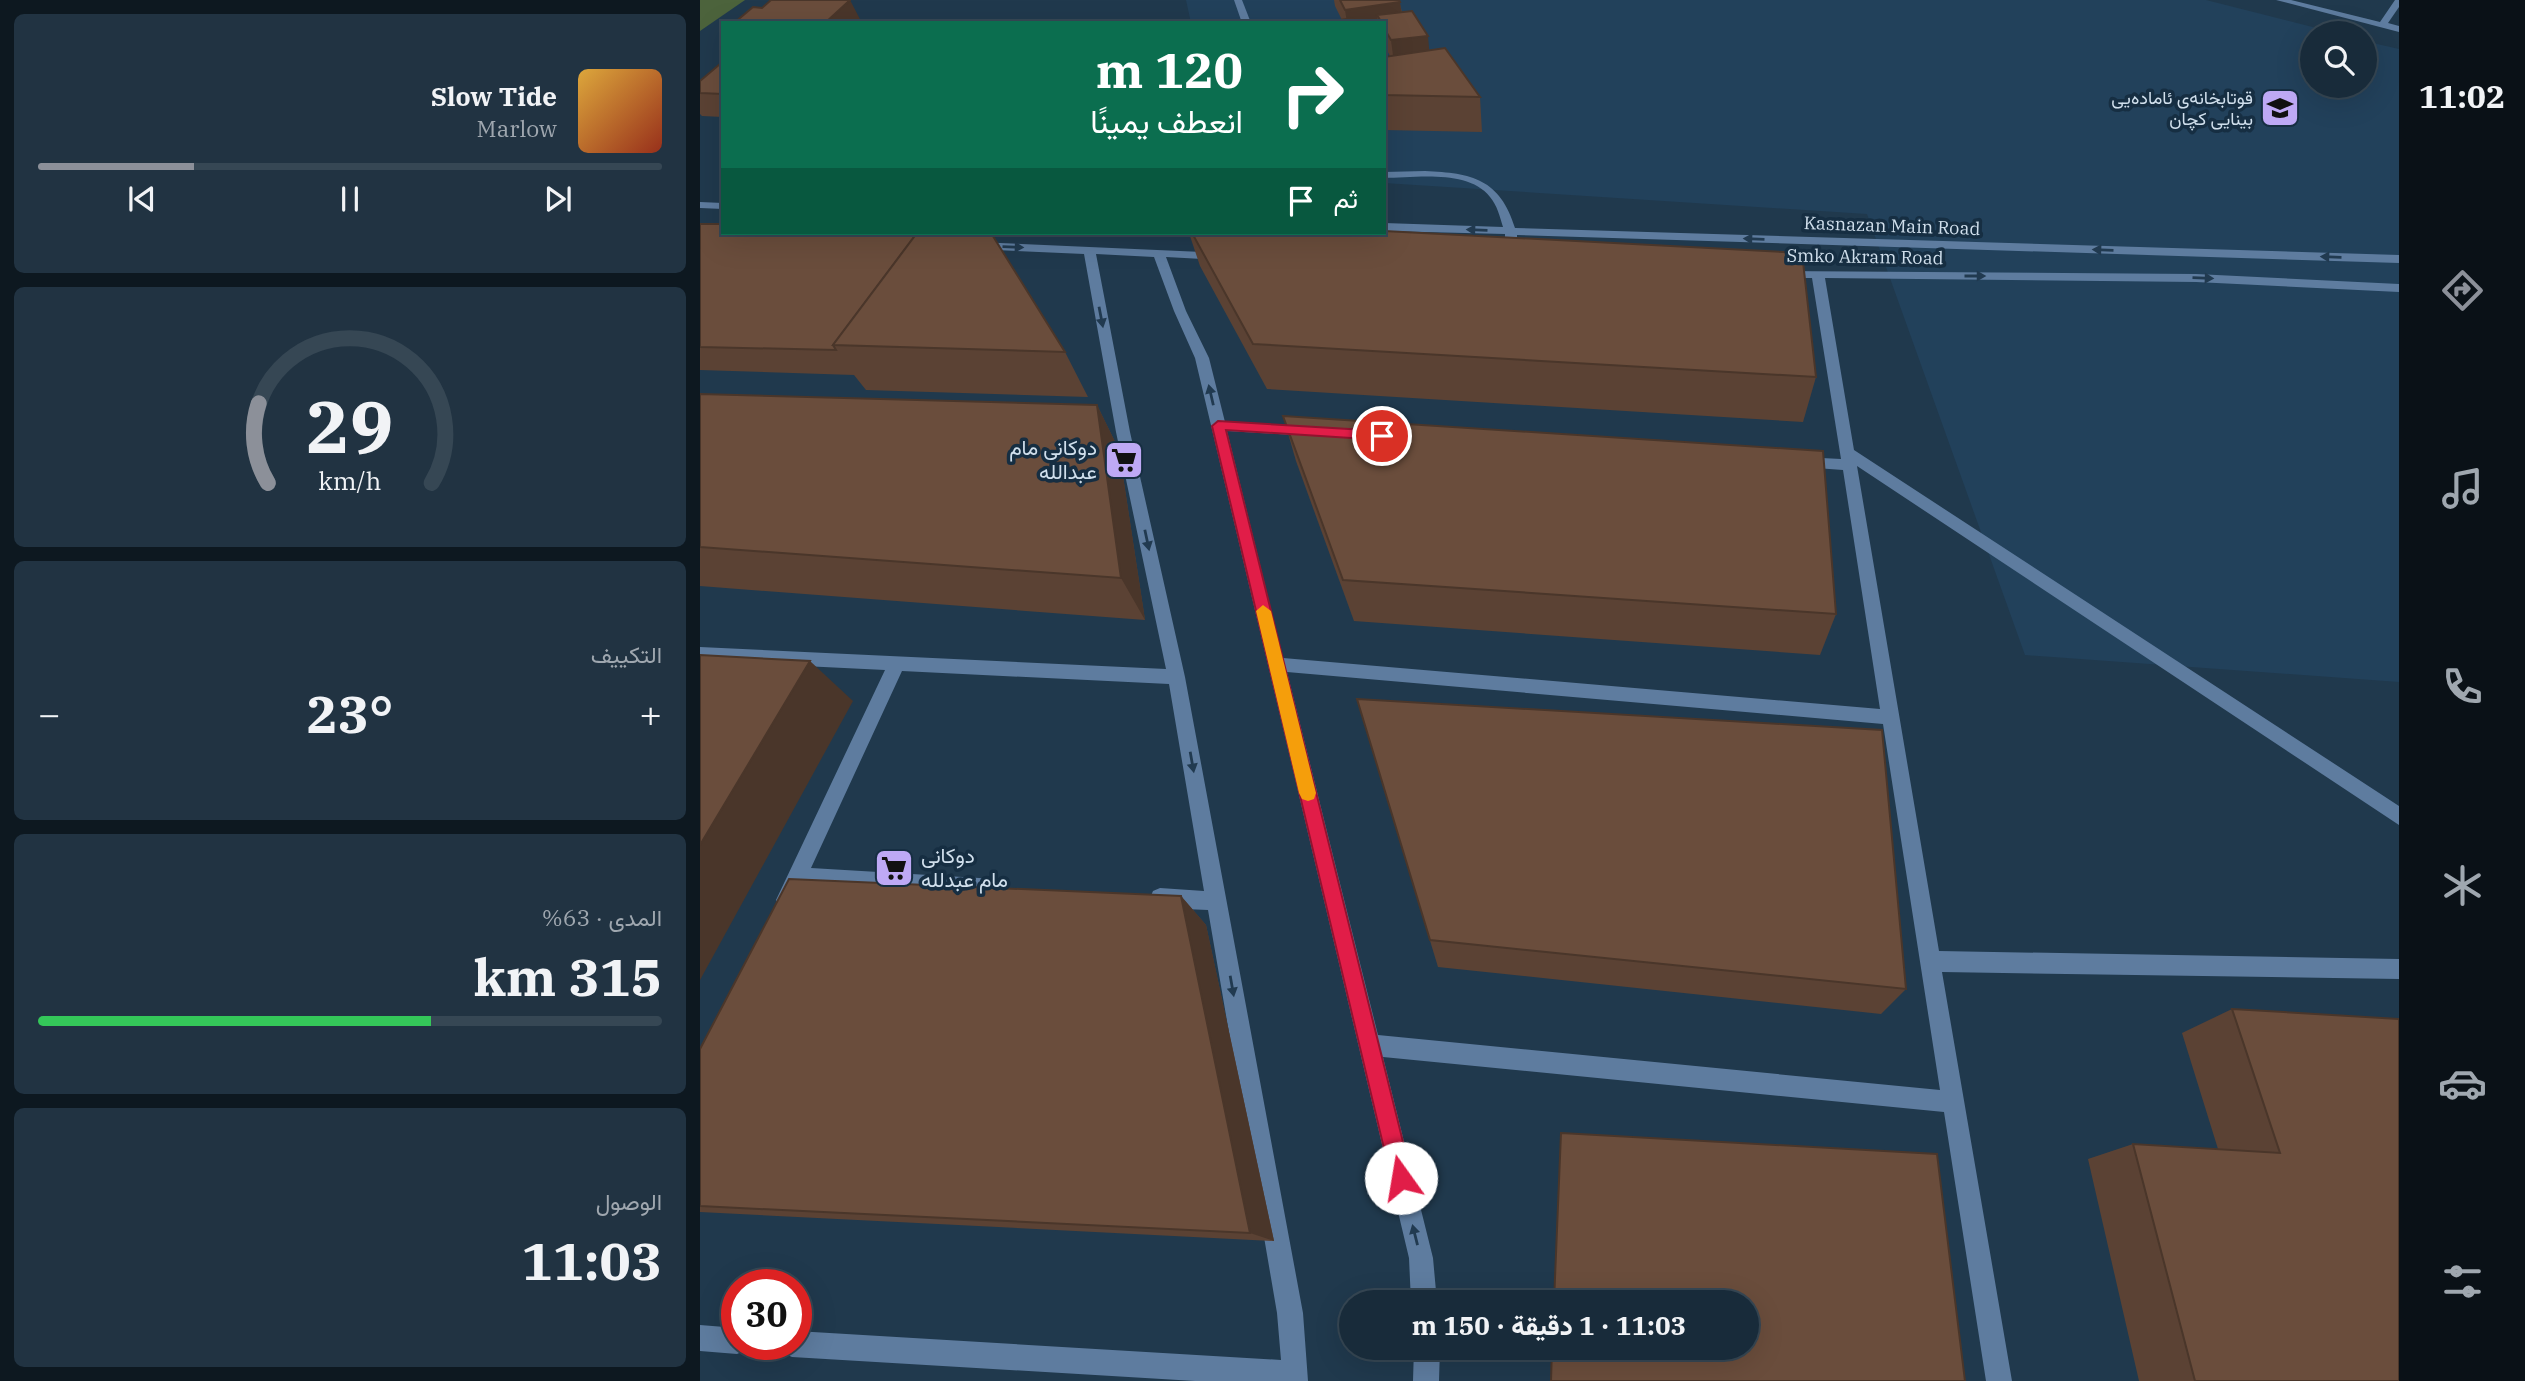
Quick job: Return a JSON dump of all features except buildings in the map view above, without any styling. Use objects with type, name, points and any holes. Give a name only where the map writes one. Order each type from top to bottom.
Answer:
[{"type":"street","points":[[1238,0],[1246,21]]},
{"type":"street","points":[[2280,0],[2399,29]]},
{"type":"street","points":[[2382,25],[2399,0]]},
{"type":"street","points":[[1386,176],[1442,177],[1483,186],[1493,192],[1511,231],[1510,254]]},
{"type":"street","points":[[700,205],[721,206]]},
{"type":"street","name":"Kasnazan Main Road","points":[[1386,227],[2399,260]]},
{"type":"street","points":[[964,246],[1240,257]]},
{"type":"street","points":[[812,1345],[1295,1378],[1290,1313],[1177,677],[1116,431],[1089,250]]},
{"type":"street","points":[[1159,254],[1180,311],[1202,358],[1421,1258],[1423,1290]]},
{"type":"street","name":"Smko Akram Road","points":[[1764,273],[2196,278],[2399,288]]},
{"type":"street","points":[[1818,275],[1999,1381]]},
{"type":"street","points":[[1218,426],[1327,432]]},
{"type":"street","points":[[1793,461],[1846,458],[2395,813],[2399,828]]},
{"type":"street","points":[[700,654],[1177,677]]},
{"type":"street","points":[[1276,664],[1889,717]]},
{"type":"street","points":[[779,913],[895,665]]},
{"type":"street","points":[[796,877],[1013,889]]},
{"type":"street","points":[[1135,897],[1217,901]]},
{"type":"street","points":[[1929,961],[2399,969]]},
{"type":"street","points":[[1369,1045],[1952,1102]]},
{"type":"street","points":[[700,1338],[721,1340]]},
{"type":"street","points":[[1426,1381],[1427,1360]]},
{"type":"shaded area","points":[[1186,0],[2206,0],[2300,24],[2300,98],[2377,98],[2377,44],[2399,49],[2399,682],[2025,655],[1867,214],[1386,183],[1386,21],[1191,21]]},
{"type":"green space","points":[[700,0],[745,0],[700,31]]},
{"type":"slow traffic","points":[[1263,611],[1308,793]]},
{"type":"place","name":"قوتابخانەی ئامادەیی بینایی کچان","points":[[2280,108]]},
{"type":"place","name":"دوكانى مام عبداللە","points":[[1124,460]]},
{"type":"place","name":"دوکانی مام عبدللە","points":[[894,868]]},
{"type":"route","points":[[1382,436],[1218,426],[1401,1178]]}]
